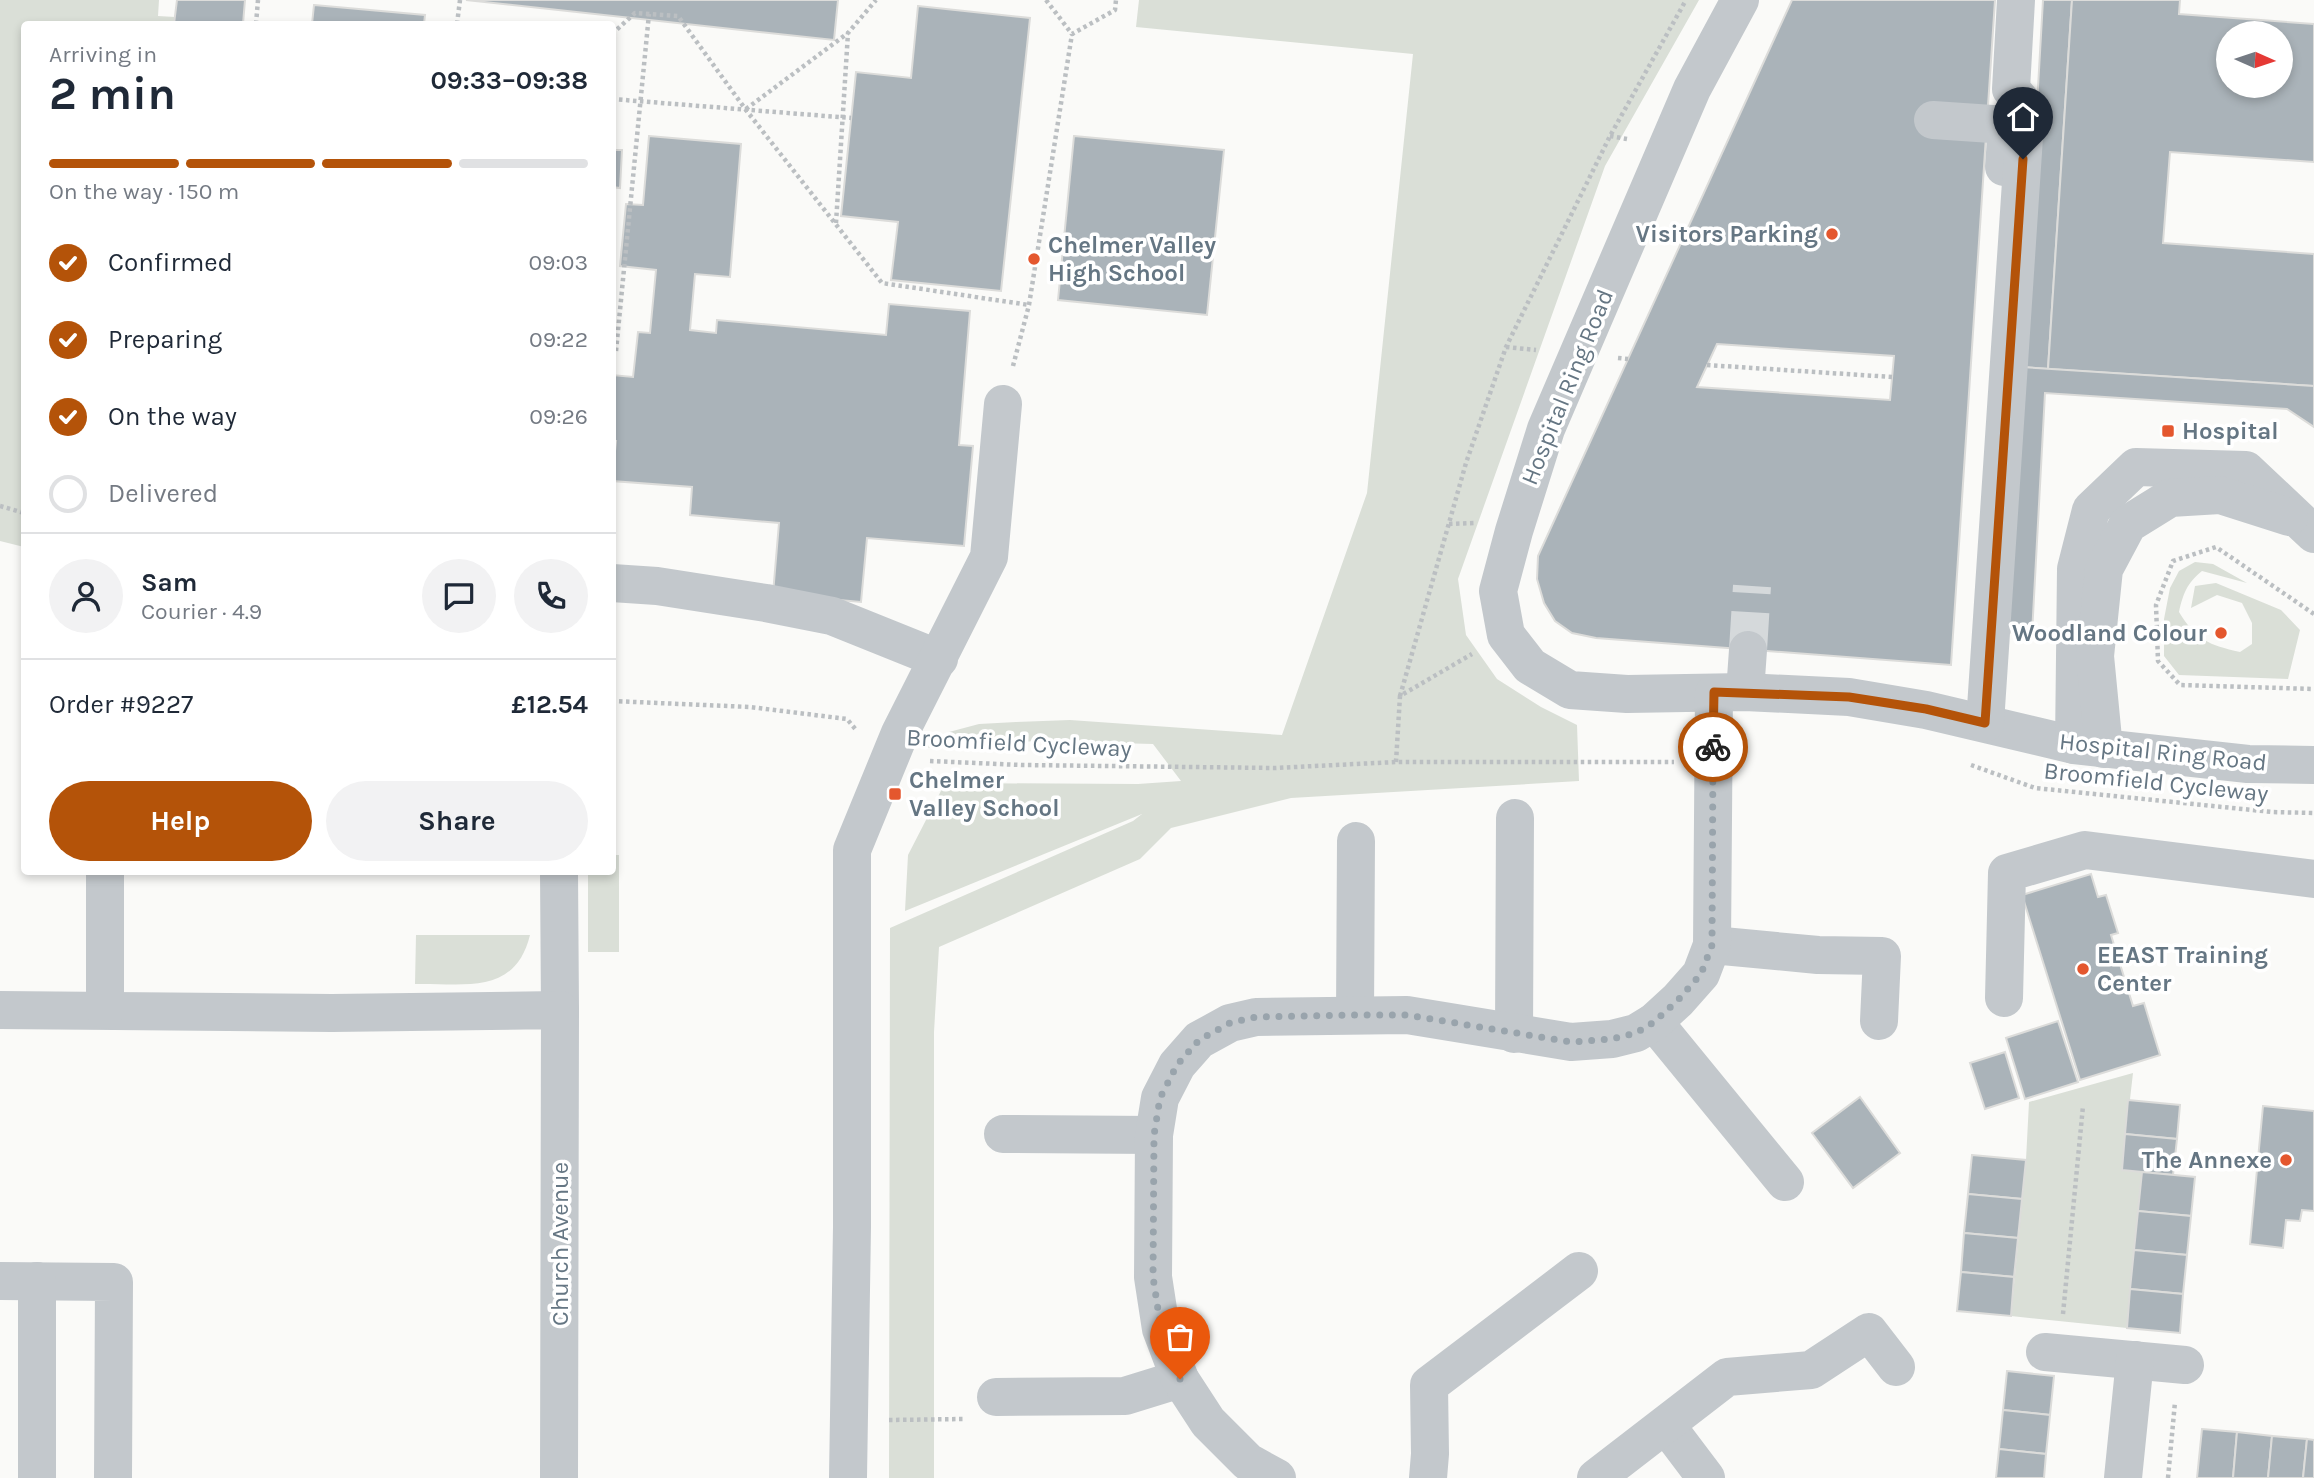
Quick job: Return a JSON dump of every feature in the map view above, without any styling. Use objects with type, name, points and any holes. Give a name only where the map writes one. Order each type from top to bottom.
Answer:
[{"type":"street","name":"Hospital Ring Road","points":[[1740,0],[1692,89],[1546,429],[1498,590],[1506,635],[1530,666],[1570,690],[1627,694],[1743,693],[1849,697],[1976,721],[2089,747],[2248,764],[2314,765]]},
{"type":"street","points":[[1976,721],[2026,107],[2011,89],[2016,0]]},
{"type":"street","points":[[1933,120],[2007,125],[1976,721]]},
{"type":"street","points":[[848,1478],[852,1227],[852,850],[901,733],[989,557],[1003,404]]},
{"type":"street","points":[[2089,747],[2076,569],[2091,509],[2136,467],[2246,470],[2306,527]]},
{"type":"street","points":[[616,583],[657,586],[832,616],[939,659]]},
{"type":"street","points":[[1255,1473],[1208,1422],[1180,1379],[1161,1329],[1153,1277],[1154,1135],[1160,1098],[1177,1065],[1199,1040],[1230,1023],[1256,1017],[1407,1015],[1571,1042],[1612,1039],[1636,1033],[1654,1022],[1701,974],[1712,945],[1713,762],[1759,651]]},
{"type":"street","points":[[1514,1034],[1515,818]]},
{"type":"street","points":[[1355,1015],[1356,841]]},
{"type":"street","points":[[2004,998],[2007,873],[2085,849],[2314,879]]},
{"type":"street","points":[[105,875],[105,1010]]},
{"type":"street","name":"Church Avenue","points":[[559,875],[559,1478]]},
{"type":"street","points":[[1712,945],[1818,955],[1882,956],[1880,1021]]},
{"type":"street","points":[[0,1010],[332,1013],[560,1010]]},
{"type":"street","points":[[1654,1022],[1785,1182]]},
{"type":"street","points":[[1003,1134],[1154,1135]]},
{"type":"street","points":[[1428,1478],[1429,1385],[1578,1271]]},
{"type":"street","points":[[37,1478],[18,1281],[114,1282],[113,1478]]},
{"type":"street","points":[[1596,1478],[1727,1377],[1811,1370],[1868,1332],[1896,1367]]},
{"type":"street","points":[[2052,1352],[2180,1364]]},
{"type":"street","points":[[2123,1478],[2135,1360]]},
{"type":"street","points":[[996,1397],[1125,1396],[1180,1379]]},
{"type":"street","points":[[1665,1426],[1706,1478]]},
{"type":"path","points":[[256,21],[258,0]]},
{"type":"path","points":[[457,21],[460,0]]},
{"type":"path","points":[[746,110],[848,33],[876,0]]},
{"type":"path","points":[[1003,404],[1029,304],[1072,34],[1046,0]]},
{"type":"path","points":[[1072,34],[1115,10],[1116,0]]},
{"type":"path","points":[[1396,762],[1401,696],[1466,463],[1506,347],[1610,136],[1686,0]]},
{"type":"path","points":[[616,30],[635,13],[678,16],[746,110],[882,283],[1029,304]]},
{"type":"path","points":[[616,351],[649,14]]},
{"type":"path","points":[[836,224],[848,33]]},
{"type":"path","points":[[616,99],[851,118]]},
{"type":"path","points":[[1707,365],[1892,377]]},
{"type":"path","points":[[0,506],[21,512]]},
{"type":"path","points":[[2314,614],[2216,547],[2173,561],[2156,605],[2158,661],[2180,685],[2314,689]]},
{"type":"path","points":[[1401,696],[1506,635]]},
{"type":"path","name":"Broomfield Cycleway","points":[[616,701],[750,707],[847,719],[866,742],[892,754],[931,761],[1021,765],[1275,768],[1396,762],[1713,762]]},
{"type":"path","name":"Broomfield Cycleway","points":[[1961,760],[2035,788],[2272,812],[2314,813]]},
{"type":"path","points":[[2052,1352],[2083,1106]]},
{"type":"path","points":[[2168,1478],[2180,1364]]},
{"type":"path","points":[[849,1420],[997,1418],[996,1397]]},
{"type":"shaded area","points":[[0,0],[159,0],[158,16],[175,17],[174,21],[21,21],[21,546],[0,541]]},
{"type":"shaded area","points":[[1139,0],[1699,0],[1605,166],[1458,579],[1466,635],[1497,679],[1541,707],[1577,725],[1579,781],[1291,798],[1171,828],[1140,859],[939,947],[934,1032],[934,1478],[889,1478],[890,928],[1133,821],[1142,814],[905,911],[908,855],[945,783],[1138,784],[1181,781],[1153,744],[1037,741],[924,748],[949,732],[979,724],[1070,720],[1282,735],[1367,493],[1413,54],[1136,27]]},
{"type":"shaded area","points":[[2195,562],[2213,564],[2247,583],[2202,571],[2197,575],[2186,589],[2179,612],[2191,629],[2204,640],[2240,652],[2252,644],[2252,623],[2242,603],[2217,595],[2191,608],[2195,586],[2216,583],[2281,610],[2300,630],[2288,679],[2179,675],[2164,656],[2164,619],[2170,588],[2179,571]]},
{"type":"shaded area","points":[[616,855],[619,855],[619,952],[588,952],[588,875],[616,875]]},
{"type":"shaded area","points":[[416,935],[530,935],[523,955],[513,968],[500,977],[469,984],[415,984]]},
{"type":"shaded area","points":[[2133,1073],[2122,1169],[2142,1172],[2127,1328],[2011,1316],[2029,1102]]},
{"type":"building","points":[[177,0],[245,0],[243,21],[174,21]]},
{"type":"building","points":[[466,0],[838,0],[834,40]]},
{"type":"building","name":"Visitors Parking","points":[[1792,0],[1995,0],[1951,665],[1596,638],[1572,633],[1555,621],[1544,603],[1537,579],[1538,556]],"holes":[[[1717,344],[1894,356],[1890,400],[1697,387]]]},
{"type":"building","points":[[2043,0],[2072,0],[2048,369],[2022,367]]},
{"type":"building","points":[[2072,0],[2180,0],[2179,14],[2274,21],[2216,21],[2216,98],[2293,98],[2293,22],[2314,24],[2314,162],[2170,152],[2163,243],[2314,254],[2314,386],[2048,369]]},
{"type":"building","points":[[314,5],[425,15],[424,21],[312,21]]},
{"type":"building","points":[[918,6],[1030,18],[1001,291],[891,280],[898,222],[841,216],[856,72],[911,78]]},
{"type":"building","points":[[649,136],[741,144],[730,277],[695,274],[690,330],[716,333],[717,320],[886,335],[889,304],[970,311],[959,445],[973,446],[964,546],[867,538],[861,602],[773,594],[779,523],[690,515],[692,487],[616,481],[616,375],[633,377],[638,332],[650,333],[656,270],[620,266],[626,204],[643,205]]},
{"type":"building","points":[[1074,136],[1224,150],[1207,315],[1058,300]]},
{"type":"building","points":[[616,150],[622,150],[620,188],[616,188]]},
{"type":"building","points":[[2022,367],[2314,386],[2314,427],[2287,409],[2045,393],[2032,634],[2005,632]]},
{"type":"building","name":"EEAST Training Center","points":[[2091,874],[2098,897],[2106,895],[2118,933],[2111,935],[2133,1006],[2144,1003],[2160,1055],[2080,1080],[2022,895]]},
{"type":"building","points":[[2058,1021],[2078,1082],[2025,1099],[2006,1038]]},
{"type":"building","points":[[2005,1052],[2019,1098],[1985,1109],[1970,1063]]},
{"type":"building","points":[[1860,1097],[1900,1153],[1853,1188],[1812,1133]]},
{"type":"building","points":[[2128,1100],[2180,1105],[2177,1139],[2125,1134]]},
{"type":"building","name":"The Annexe","points":[[2263,1106],[2314,1111],[2314,1211],[2302,1210],[2300,1221],[2286,1220],[2283,1248],[2250,1244]]},
{"type":"building","points":[[2125,1134],[2177,1139],[2173,1175],[2122,1170]]},
{"type":"building","points":[[1972,1155],[2026,1160],[2022,1199],[1968,1194]]},
{"type":"building","points":[[2142,1172],[2195,1177],[2191,1216],[2138,1211]]},
{"type":"building","points":[[1968,1194],[2022,1199],[2018,1238],[1964,1233]]},
{"type":"building","points":[[2138,1211],[2191,1216],[2187,1255],[2134,1250]]},
{"type":"building","points":[[1964,1233],[2018,1238],[2014,1277],[1961,1272]]},
{"type":"building","points":[[2134,1250],[2187,1255],[2183,1294],[2130,1289]]},
{"type":"building","points":[[1961,1272],[2014,1277],[2011,1316],[1957,1311]]},
{"type":"building","points":[[2130,1289],[2183,1294],[2180,1333],[2127,1328]]},
{"type":"building","points":[[2007,1371],[2054,1376],[2050,1415],[2003,1410]]},
{"type":"building","points":[[2003,1410],[2050,1415],[2046,1454],[1999,1449]]},
{"type":"building","points":[[2202,1429],[2237,1432],[2233,1478],[2197,1478]]},
{"type":"building","points":[[2237,1432],[2272,1436],[2268,1478],[2233,1478]]},
{"type":"building","points":[[2272,1436],[2307,1439],[2303,1478],[2268,1478]]},
{"type":"building","points":[[2307,1439],[2314,1440],[2314,1478],[2303,1478]]},
{"type":"building","points":[[1999,1449],[2046,1454],[2044,1478],[1996,1478]]},
{"type":"tunnel","points":[[1748,650],[1752,586]]},
{"type":"way so far","points":[[1180,1379],[1161,1329],[1153,1277],[1154,1135],[1160,1098],[1177,1065],[1199,1040],[1230,1023],[1256,1017],[1407,1015],[1571,1042],[1612,1039],[1636,1033],[1654,1022],[1701,974],[1712,945],[1713,747]]},
{"type":"place","name":"Visitors Parking","points":[[1832,234]]},
{"type":"place","name":"Chelmer Valley High School","points":[[1034,259]]},
{"type":"place","name":"Hospital","points":[[2168,431]]},
{"type":"place","name":"Woodland Colour","points":[[2221,633]]},
{"type":"place","name":"Chelmer Valley School","points":[[895,794]]},
{"type":"place","name":"EEAST Training Center","points":[[2083,969]]},
{"type":"place","name":"The Annexe","points":[[2286,1160]]},
{"type":"route","points":[[1713,747],[1714,692],[1849,697],[1926,709],[1985,723],[2023,159]]}]
